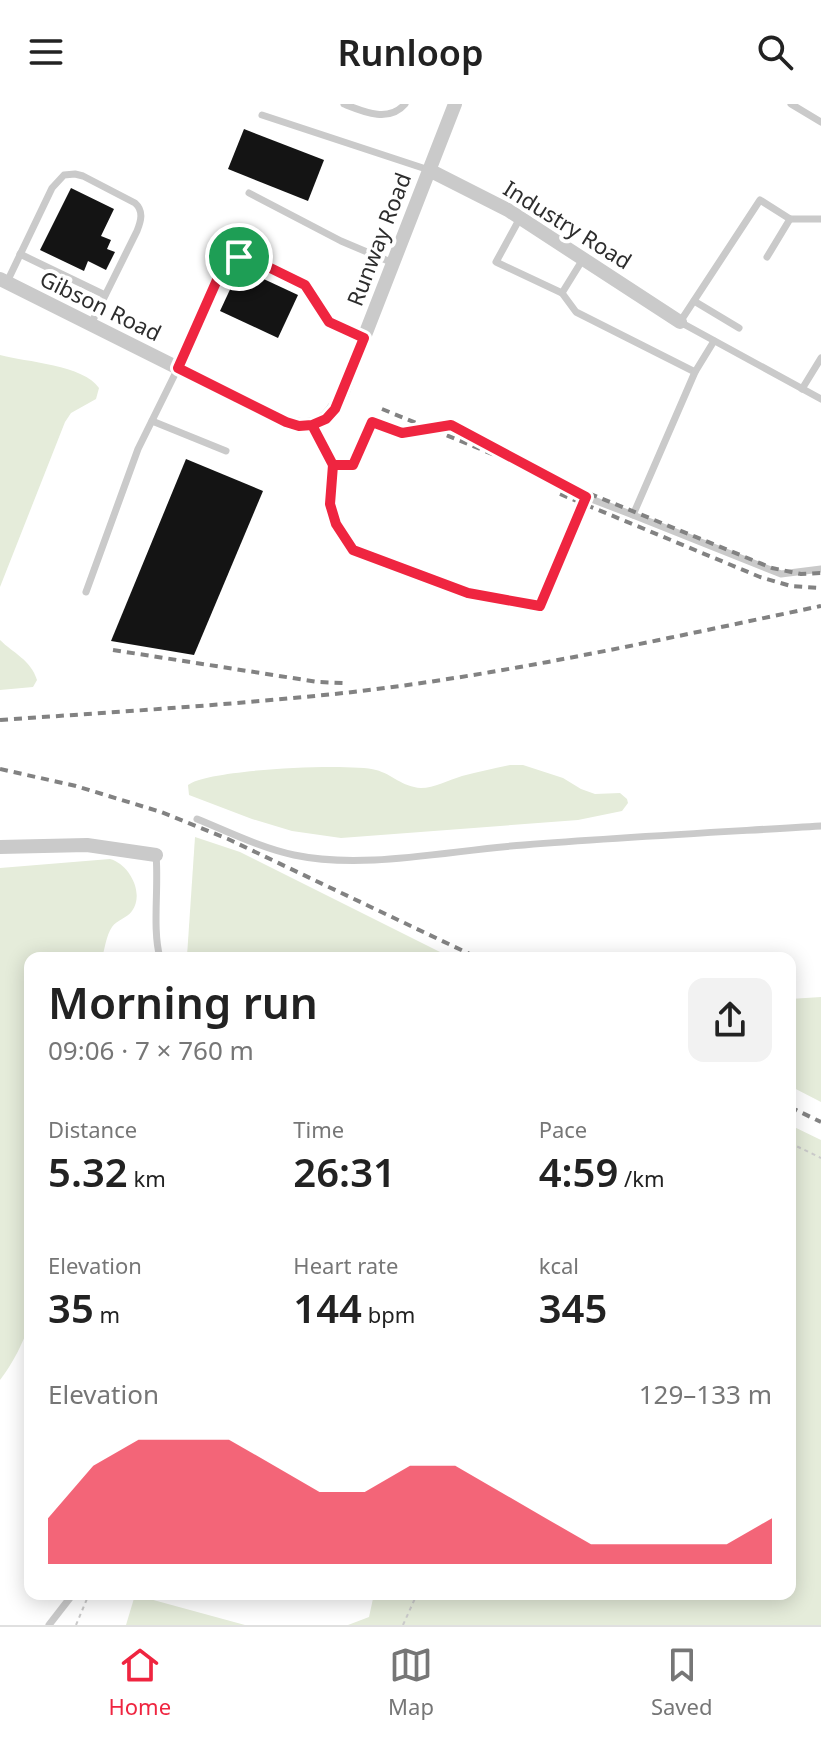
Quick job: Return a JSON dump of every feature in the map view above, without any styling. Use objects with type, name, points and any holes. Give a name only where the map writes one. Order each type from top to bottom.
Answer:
[{"type":"street","name":"Runway Road","points":[[312,425],[326,419],[335,409],[455,104]]},
{"type":"street","name":"Industry Road","points":[[429,170],[520,218],[680,322]]},
{"type":"street","name":"Gibson Road","points":[[3,281],[286,422],[299,426],[312,425]]},
{"type":"street","points":[[0,847],[87,845],[156,855]]},
{"type":"lane","points":[[344,104],[382,115],[394,114],[405,104]]},
{"type":"lane","points":[[791,104],[821,122]]},
{"type":"lane","points":[[262,115],[429,170]]},
{"type":"lane","points":[[3,281],[20,254],[52,188],[60,178],[70,174],[83,176],[135,203],[141,212],[137,231],[91,324]]},
{"type":"lane","points":[[249,193],[341,241],[393,263]]},
{"type":"lane","points":[[821,219],[790,219],[760,200],[680,322],[821,399]]},
{"type":"lane","points":[[520,218],[496,262],[562,293],[576,312],[695,372]]},
{"type":"lane","points":[[767,257],[790,219]]},
{"type":"lane","points":[[20,254],[105,295]]},
{"type":"lane","points":[[86,592],[138,449],[221,271],[232,260],[250,258],[305,285],[329,322],[364,338]]},
{"type":"lane","points":[[562,293],[583,259]]},
{"type":"lane","points":[[694,301],[739,328]]},
{"type":"lane","points":[[633,515],[695,372],[714,341]]},
{"type":"lane","points":[[802,389],[821,358]]},
{"type":"lane","points":[[152,421],[226,451]]},
{"type":"lane","points":[[333,465],[353,465],[372,422],[402,433],[451,425],[586,497],[781,574],[821,569]]},
{"type":"lane","points":[[312,425],[333,465],[330,504],[336,524],[353,550],[468,593],[540,606],[586,497]]},
{"type":"lane","points":[[197,819],[293,855],[369,861],[523,845],[821,826]]},
{"type":"lane","points":[[156,855],[159,952]]},
{"type":"lane","points":[[49,1625],[68,1600]]},
{"type":"path","points":[[796,1146],[821,1158]]},
{"type":"path","points":[[76,1625],[86,1600]]},
{"type":"path","points":[[403,1625],[414,1600]]},
{"type":"green space","points":[[0,355],[68,369],[92,380],[99,388],[96,399],[71,413],[65,422],[0,587]]},
{"type":"green space","points":[[0,640],[31,667],[37,680],[33,687],[0,690]]},
{"type":"green space","points":[[510,765],[523,765],[563,778],[595,794],[620,793],[628,803],[622,811],[578,820],[341,838],[292,831],[252,819],[189,795],[188,785],[201,779],[249,771],[338,767],[376,770],[421,788]]},
{"type":"green space","points":[[195,837],[240,852],[440,952],[187,952]]},
{"type":"green space","points":[[110,859],[129,873],[137,896],[132,911],[110,931],[104,952],[24,952],[24,1337],[0,1380],[0,868]]},
{"type":"green space","points":[[821,997],[821,1102],[796,1089],[796,999]]},
{"type":"green space","points":[[796,1128],[821,1140],[821,1625],[348,1625],[369,1617],[373,1600],[796,1600]]},
{"type":"green space","points":[[134,1600],[153,1600],[245,1625],[126,1625]]},
{"type":"building","points":[[244,129],[324,160],[308,201],[228,169]]},
{"type":"building","points":[[71,188],[114,209],[101,236],[111,240],[107,249],[115,252],[106,270],[88,261],[84,271],[40,250]]},
{"type":"building","points":[[240,268],[298,295],[278,338],[220,311]]},
{"type":"building","points":[[186,459],[263,491],[194,655],[111,641]]},
{"type":"railway","points":[[382,409],[772,568],[801,574],[821,573]]},
{"type":"railway","points":[[560,494],[760,577],[791,586],[821,588]]},
{"type":"railway","points":[[0,720],[258,701],[404,685],[584,655],[821,606]]},
{"type":"railway","points":[[113,650],[318,682],[344,683]]},
{"type":"railway","points":[[0,769],[76,786],[161,812],[228,839],[465,952]]},
{"type":"railway","points":[[796,1110],[821,1122]]},
{"type":"route","points":[[239,257],[221,271],[178,368],[286,422],[299,426],[312,425],[333,465],[353,465],[372,422],[402,433],[451,425],[586,497],[540,606],[468,593],[353,550],[336,524],[330,504],[333,465],[312,425],[326,419],[335,409],[364,338],[329,322],[305,285],[250,258],[239,257]]}]
